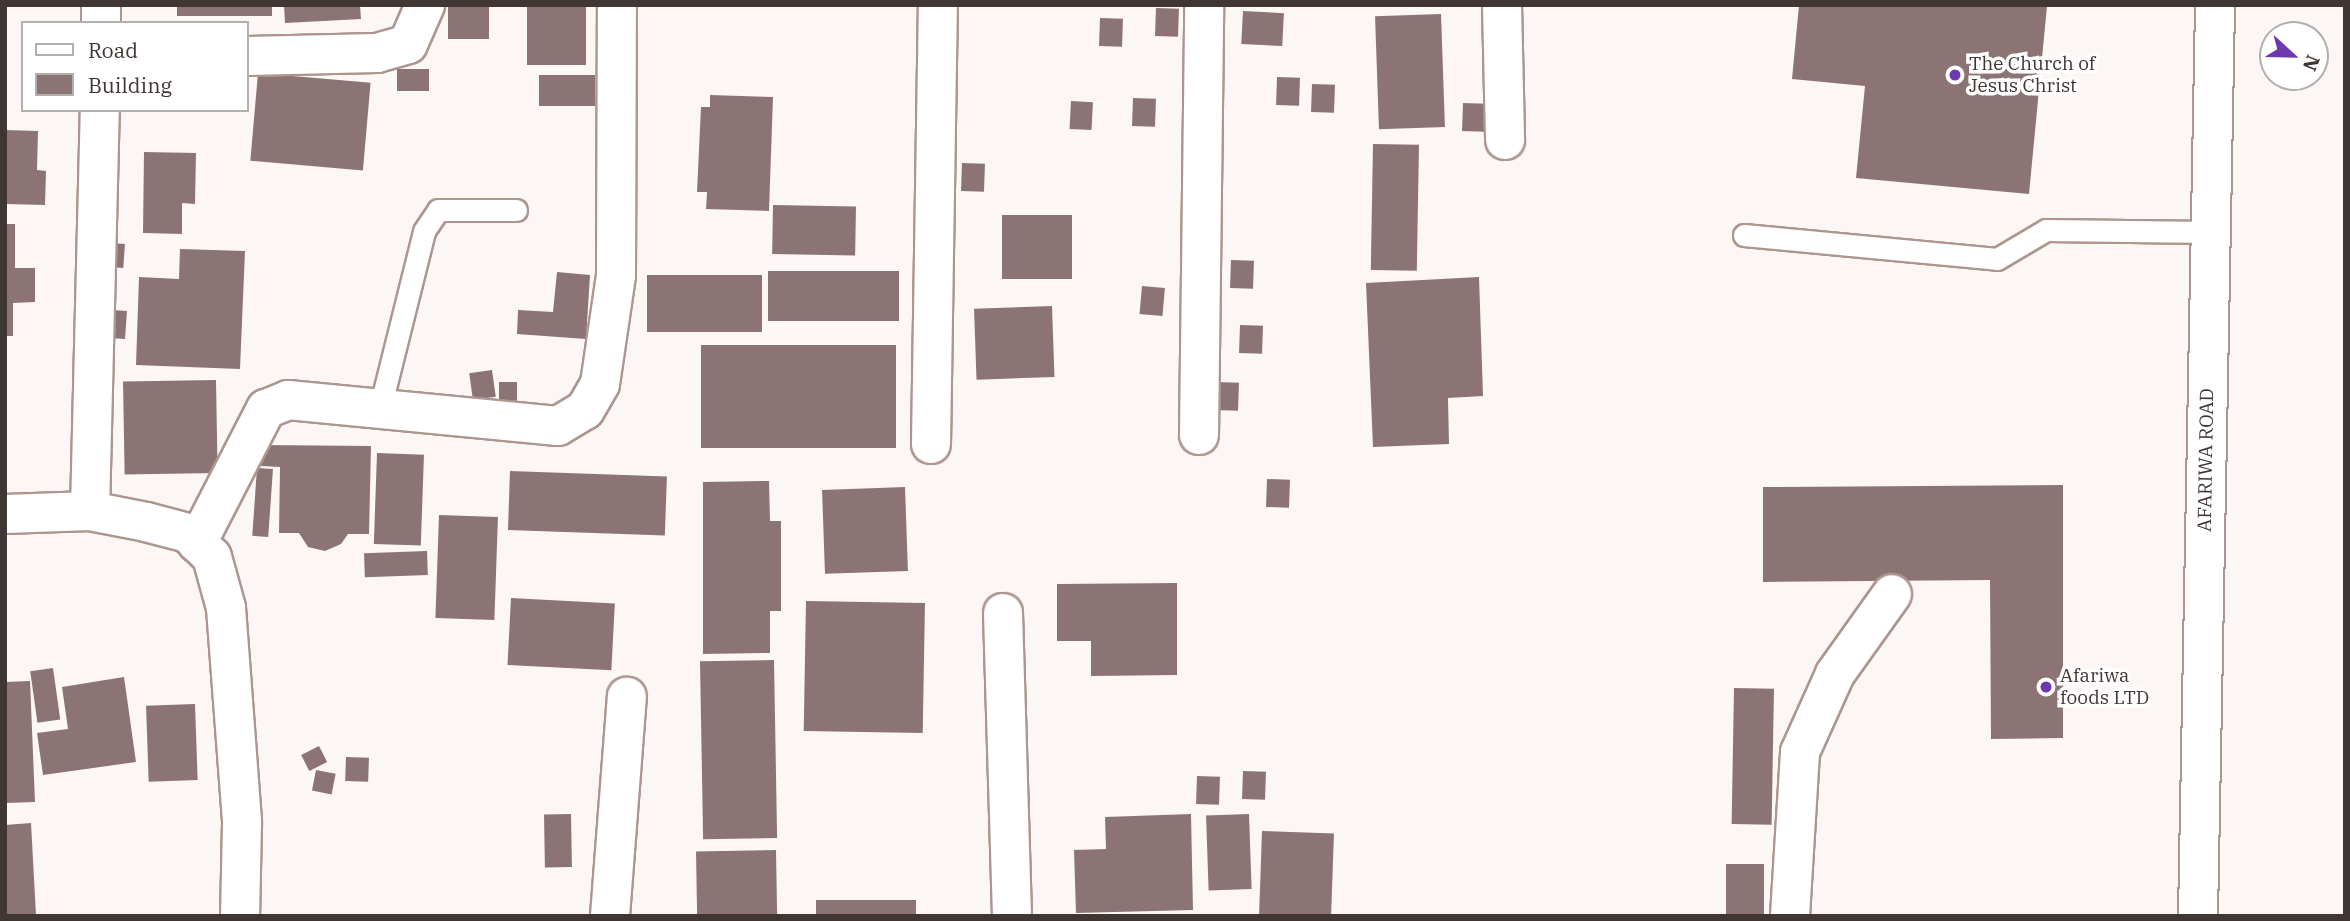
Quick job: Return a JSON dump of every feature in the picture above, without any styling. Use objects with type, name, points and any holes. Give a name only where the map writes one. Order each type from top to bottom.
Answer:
[{"type":"street","points":[[248,56],[377,53],[408,44],[425,5]]},
{"type":"street","points":[[197,543],[266,409],[288,400],[558,426],[585,410],[600,384],[616,275],[617,5]]},
{"type":"street","points":[[931,444],[938,5]]},
{"type":"street","points":[[1199,435],[1204,5]]},
{"type":"street","points":[[1502,5],[1506,140]]},
{"type":"street","name":"AFARIWA ROAD","points":[[2198,916],[2215,5]]},
{"type":"street","points":[[90,511],[100,112]]},
{"type":"street","points":[[5,514],[90,511],[188,533],[212,557],[226,608],[242,823],[240,916]]},
{"type":"street","points":[[1790,916],[1800,752],[1835,674],[1892,594]]},
{"type":"street","points":[[1003,613],[1013,916]]},
{"type":"street","points":[[610,916],[628,697]]},
{"type":"lane","points":[[380,408],[424,231],[438,210],[516,210]]},
{"type":"lane","points":[[1745,235],[1997,260],[2046,230],[2211,232]]},
{"type":"building","points":[[177,5],[272,5],[272,16],[177,16]]},
{"type":"building","points":[[284,5],[360,5],[361,19],[285,23]]},
{"type":"building","points":[[448,5],[489,5],[489,39],[448,39]]},
{"type":"building","points":[[527,5],[586,5],[586,65],[527,65]]},
{"type":"building","points":[[1799,5],[2047,6],[2029,194],[1856,178],[1865,86],[1792,79]]},
{"type":"building","points":[[1156,8],[1179,9],[1178,37],[1155,36]]},
{"type":"building","points":[[1243,11],[1284,13],[1282,46],[1241,44]]},
{"type":"building","points":[[1441,14],[1445,127],[1379,129],[1375,16]]},
{"type":"building","points":[[1100,18],[1123,19],[1122,47],[1099,46]]},
{"type":"building","points":[[397,69],[429,69],[429,91],[397,91]]},
{"type":"building","points":[[258,73],[371,83],[363,171],[250,161]]},
{"type":"building","points":[[539,75],[595,75],[595,106],[539,106]]},
{"type":"building","points":[[1277,77],[1300,78],[1299,106],[1276,105]]},
{"type":"building","points":[[1312,84],[1335,85],[1334,113],[1311,112]]},
{"type":"building","points":[[710,95],[773,97],[769,211],[706,209],[707,192],[697,192],[701,107],[710,107]]},
{"type":"building","points":[[1133,98],[1156,99],[1155,127],[1132,126]]},
{"type":"building","points":[[1071,101],[1093,102],[1092,130],[1070,129]]},
{"type":"building","points":[[1463,103],[1486,104],[1485,132],[1462,131]]},
{"type":"building","points":[[5,130],[38,131],[37,170],[46,171],[45,205],[5,204]]},
{"type":"building","points":[[1373,144],[1419,145],[1417,271],[1371,270]]},
{"type":"building","points":[[144,152],[196,153],[195,204],[182,203],[182,234],[143,233]]},
{"type":"building","points":[[962,163],[985,164],[984,192],[961,191]]},
{"type":"building","points":[[773,205],[856,206],[855,255],[772,254]]},
{"type":"building","points":[[1002,215],[1072,215],[1072,279],[1002,279]]},
{"type":"building","points":[[5,224],[15,224],[15,268],[35,268],[35,302],[13,303],[13,336],[5,336]]},
{"type":"building","points":[[111,243],[125,244],[123,268],[109,267]]},
{"type":"building","points":[[180,249],[245,251],[240,369],[136,365],[139,277],[179,279]]},
{"type":"building","points":[[1231,260],[1254,261],[1253,289],[1230,288]]},
{"type":"building","points":[[768,271],[899,271],[899,321],[768,321]]},
{"type":"building","points":[[557,272],[590,275],[586,339],[517,334],[518,310],[553,312]]},
{"type":"building","points":[[647,275],[762,275],[762,332],[647,332]]},
{"type":"building","points":[[1479,277],[1483,396],[1448,398],[1449,444],[1373,447],[1366,283]]},
{"type":"building","points":[[1142,286],[1165,288],[1162,316],[1140,314]]},
{"type":"building","points":[[1052,306],[1054,377],[977,380],[974,309]]},
{"type":"building","points":[[112,310],[127,311],[125,339],[110,338]]},
{"type":"building","points":[[1240,325],[1263,326],[1262,354],[1239,353]]},
{"type":"building","points":[[701,345],[896,345],[896,448],[701,448]]},
{"type":"building","points":[[492,370],[496,397],[473,400],[469,373]]},
{"type":"building","points":[[216,380],[218,473],[125,475],[123,382]]},
{"type":"building","points":[[499,382],[517,382],[517,412],[499,412]]},
{"type":"building","points":[[1216,382],[1239,383],[1238,411],[1215,410]]},
{"type":"building","points":[[261,445],[371,446],[369,534],[348,534],[341,544],[325,551],[308,547],[299,533],[279,533],[280,467],[261,466]]},
{"type":"building","points":[[377,453],[424,455],[421,546],[374,544]]},
{"type":"building","points":[[257,468],[273,469],[268,537],[252,536]]},
{"type":"building","points":[[510,471],[667,476],[665,535],[508,530]]},
{"type":"building","points":[[1267,479],[1290,480],[1289,508],[1266,507]]},
{"type":"building","points":[[769,481],[770,521],[781,521],[781,611],[770,611],[770,653],[703,654],[703,482]]},
{"type":"building","points":[[2063,485],[2063,738],[1991,739],[1990,580],[1763,582],[1763,487]]},
{"type":"building","points":[[905,487],[908,571],[825,574],[822,490]]},
{"type":"building","points":[[439,515],[498,517],[494,620],[435,618]]},
{"type":"building","points":[[427,551],[428,575],[365,577],[364,553]]},
{"type":"building","points":[[1177,583],[1177,675],[1091,676],[1091,641],[1057,641],[1057,584]]},
{"type":"building","points":[[511,598],[615,603],[611,670],[507,665]]},
{"type":"building","points":[[806,601],[925,603],[923,733],[804,731]]},
{"type":"building","points":[[774,660],[777,838],[703,839],[700,661]]},
{"type":"building","points":[[53,668],[60,719],[37,723],[30,671]]},
{"type":"building","points":[[124,677],[136,762],[43,775],[37,733],[68,729],[62,687]]},
{"type":"building","points":[[30,681],[35,802],[5,803],[5,682]]},
{"type":"building","points":[[1734,688],[1774,689],[1772,825],[1732,824]]},
{"type":"building","points":[[195,704],[198,780],[149,782],[146,706]]},
{"type":"building","points":[[319,746],[327,762],[309,771],[301,755]]},
{"type":"building","points":[[346,757],[369,758],[368,782],[345,781]]},
{"type":"building","points":[[316,770],[336,774],[332,794],[312,791]]},
{"type":"building","points":[[1243,771],[1266,772],[1265,800],[1242,799]]},
{"type":"building","points":[[1197,776],[1220,777],[1219,805],[1196,804]]},
{"type":"building","points":[[544,814],[571,814],[572,867],[545,867]]},
{"type":"building","points":[[1191,814],[1193,910],[1076,913],[1074,850],[1106,849],[1105,817]]},
{"type":"building","points":[[1249,814],[1252,889],[1209,890],[1206,816]]},
{"type":"building","points":[[31,823],[36,915],[5,916],[5,825]]},
{"type":"building","points":[[1262,831],[1334,834],[1331,916],[1259,916]]},
{"type":"building","points":[[776,850],[777,916],[697,916],[696,851]]},
{"type":"building","points":[[1726,864],[1764,864],[1764,916],[1726,916]]},
{"type":"building","points":[[816,900],[916,900],[916,916],[816,916]]},
{"type":"place","name":"The Church of Jesus Christ","points":[[1955,75]]},
{"type":"place","name":"Afariwa foods LTD","points":[[2046,687]]}]
